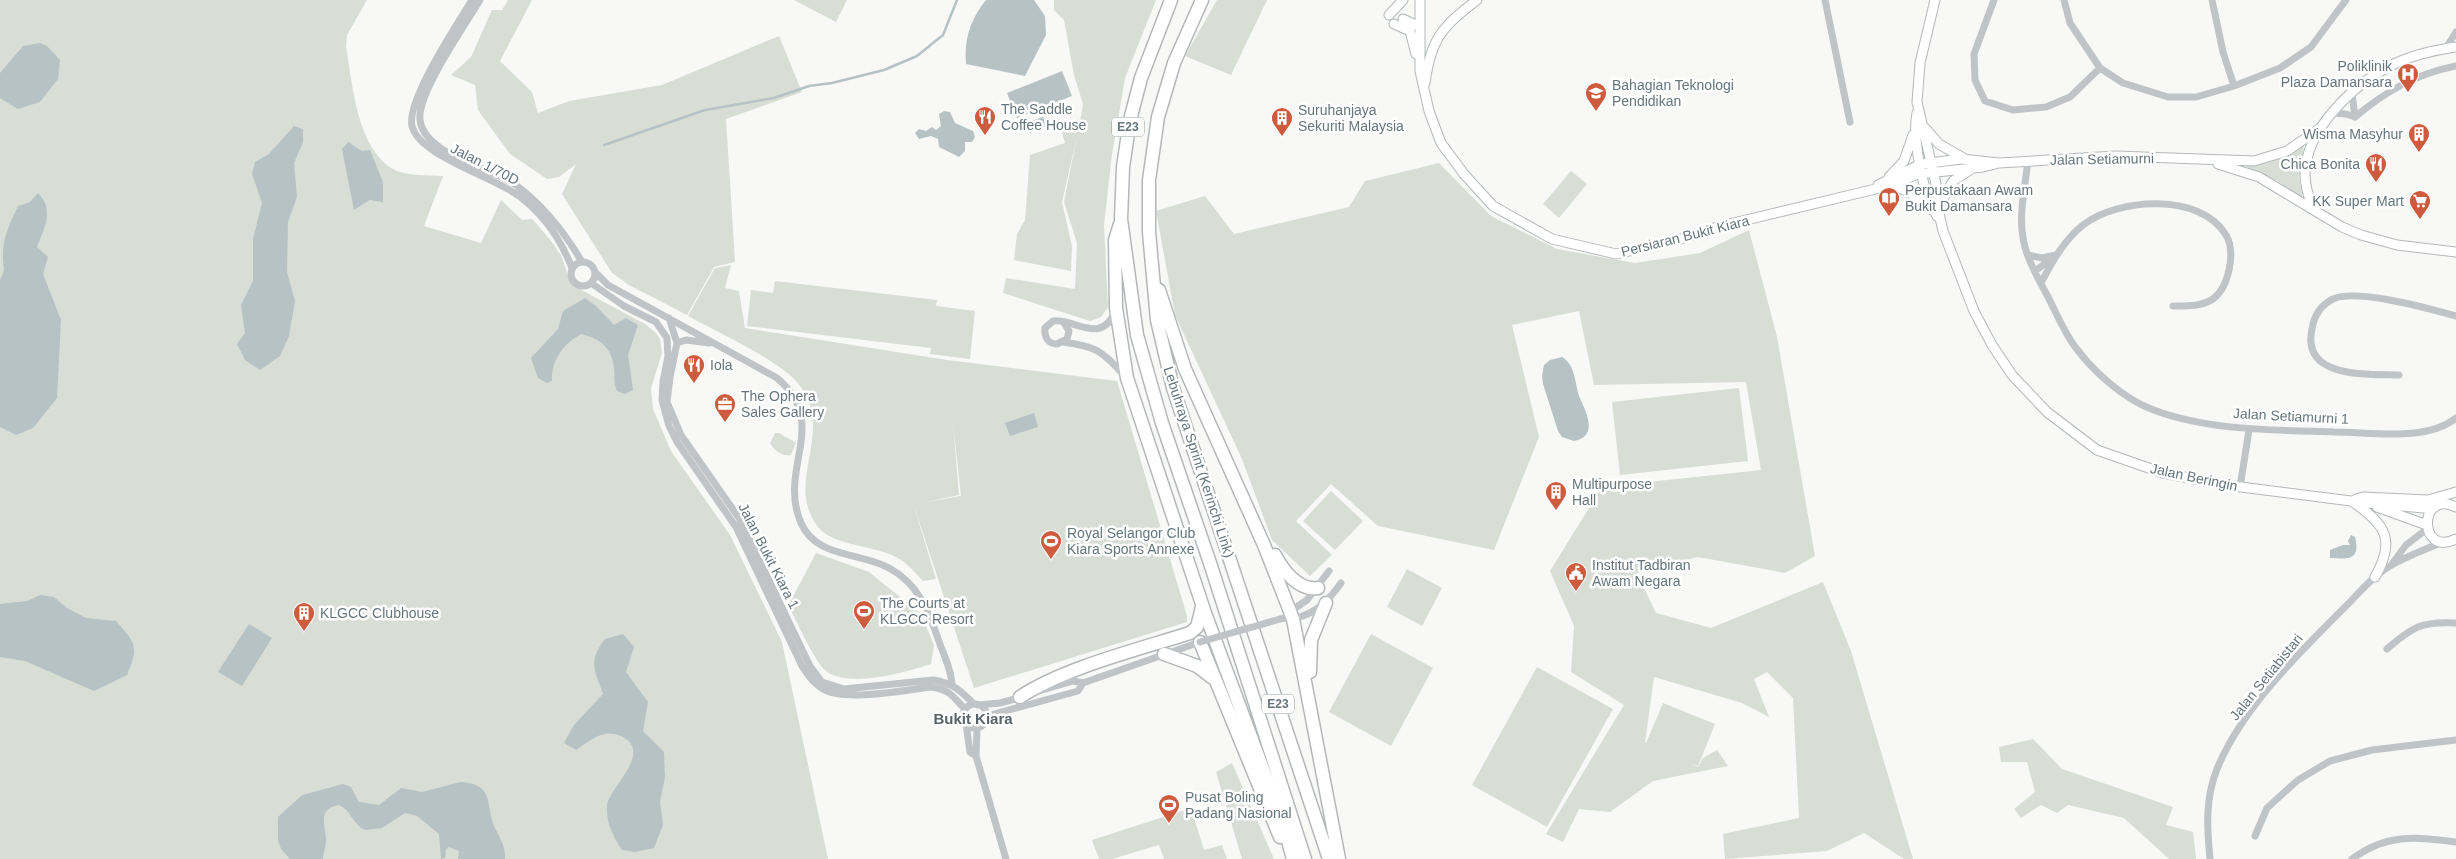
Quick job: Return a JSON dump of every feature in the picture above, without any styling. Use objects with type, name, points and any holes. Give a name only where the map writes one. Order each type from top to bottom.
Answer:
[{"type":"highway","name":"Lebuhraya Sprint (Kerinchi Link)","points":[[1171,0],[1141,78],[1130,120],[1123,167],[1121,219],[1137,335],[1162,423],[1210,563],[1305,859]]},
{"type":"highway","name":"Lebuhraya Sprint (Kerinchi Link)","points":[[1202,0],[1174,63],[1158,117],[1152,151],[1148,180],[1149,232],[1156,320],[1173,388],[1329,859]]},
{"type":"highway","points":[[1174,63],[1209,0]]},
{"type":"highway","points":[[1121,219],[1115,240],[1116,308],[1127,378],[1202,604],[1283,823],[1293,859]]},
{"type":"highway","points":[[1152,266],[1185,369],[1264,545],[1287,617],[1307,690],[1339,859]]},
{"type":"highway","points":[[1264,545],[1271,550],[1289,576],[1309,587],[1318,588]]},
{"type":"highway","points":[[1307,690],[1310,676],[1311,640],[1326,603]]},
{"type":"highway","points":[[1020,697],[1033,689],[1085,668],[1190,633],[1197,627],[1202,617],[1202,604]]},
{"type":"highway","points":[[1200,642],[1278,835],[1293,859]]},
{"type":"highway","points":[[1164,654],[1197,666],[1214,679]]},
{"type":"street","name":"Jalan 1/70D","points":[[472,0],[428,75],[413,112],[412,126],[418,138],[450,162],[486,176],[517,194],[533,207],[555,235],[572,268]]},
{"type":"street","name":"Jalan 1/70D","points":[[480,0],[432,80],[420,114],[421,121],[428,136],[436,144],[461,160],[494,172],[515,185],[536,202],[571,244],[582,262]]},
{"type":"street","points":[[1389,15],[1403,0]]},
{"type":"street","name":"Persiaran Bukit Kiara","points":[[1420,0],[1420,71],[1429,111],[1441,143],[1464,174],[1493,206],[1552,239],[1616,254],[1681,239],[1717,227],[1829,201],[1887,183],[1933,172]]},
{"type":"street","points":[[1424,87],[1428,57],[1435,42],[1449,22],[1477,0]]},
{"type":"street","points":[[1825,0],[1850,122]]},
{"type":"street","name":"Jalan Beringin","points":[[1935,0],[1920,63],[1918,125],[1926,163],[1933,172],[1936,210]]},
{"type":"street","points":[[1994,0],[1974,54],[1975,80],[1985,101],[2013,110],[2046,107],[2070,97],[2100,68]]},
{"type":"street","points":[[2064,0],[2070,24],[2100,68],[2123,83],[2168,97],[2196,96],[2234,86],[2280,68],[2311,47],[2346,0]]},
{"type":"street","points":[[2212,0],[2223,52],[2234,86]]},
{"type":"street","points":[[1403,19],[1420,27]]},
{"type":"street","points":[[1394,24],[1404,27],[1412,35],[1420,71]]},
{"type":"street","points":[[2451,48],[2456,32]]},
{"type":"street","name":"Jalan Setiamurni","points":[[2313,208],[2307,191],[2305,176],[2310,148],[2319,129],[2332,113],[2368,80],[2393,64],[2419,54],[2451,48]]},
{"type":"street","points":[[2355,117],[2379,97],[2406,81],[2456,66]]},
{"type":"street","points":[[2352,94],[2355,117]]},
{"type":"street","points":[[2332,113],[2355,117]]},
{"type":"street","points":[[1918,125],[1939,144],[1972,165],[1952,181],[1936,210],[1903,188],[1887,183],[1904,161],[1918,125]]},
{"type":"street","name":"Jalan Setiamurni","points":[[1933,172],[1972,165],[2028,160],[2116,156],[2205,161],[2254,161],[2273,157],[2287,151],[2319,129]]},
{"type":"street","name":"Jalan Setiamurni","points":[[1926,163],[1962,159],[1972,165]]},
{"type":"street","name":"Jalan Setiamurni 1","points":[[2028,160],[2021,213],[2022,229],[2028,255],[2041,284],[2075,347],[2100,374],[2128,396],[2152,410],[2179,418],[2249,430],[2409,433],[2439,428],[2456,418]]},
{"type":"street","name":"Jalan Setiamurni","points":[[2205,161],[2259,177],[2313,208]]},
{"type":"street","name":"Persiaran Bukit Kiara","points":[[1887,183],[1926,163]]},
{"type":"street","name":"Jalan Beringin","points":[[1926,163],[1923,174],[1927,196],[1936,210],[1974,312],[1992,345],[2012,375],[2047,412],[2097,450],[2163,473],[2240,487],[2367,504],[2424,508],[2454,504]]},
{"type":"street","points":[[2035,271],[2056,255],[2081,226],[2118,207],[2162,204],[2184,208],[2200,214],[2214,223],[2226,235],[2231,248],[2231,264],[2225,281],[2214,298],[2194,306],[2173,306]]},
{"type":"street","points":[[2313,208],[2342,227],[2367,237],[2397,245],[2456,252]]},
{"type":"street","points":[[2028,255],[2042,258],[2056,255]]},
{"type":"street","points":[[2041,284],[2056,255]]},
{"type":"street","points":[[595,272],[591,283],[585,286],[575,283],[571,277],[572,268],[582,262],[592,266],[595,272],[608,285],[777,378],[795,395],[803,427],[795,471],[795,500],[801,523],[813,539],[829,549],[890,568],[907,581],[919,594],[928,609],[951,673],[952,684],[984,709],[987,716],[984,724],[977,728],[966,724]]},
{"type":"street","name":"Jalan Bukit Kiara 1","points":[[591,283],[624,306],[656,322],[667,338],[668,356],[662,400],[669,426],[677,442],[736,528],[802,666],[812,682],[824,690],[841,696],[931,687],[943,689],[954,695],[965,709]]},
{"type":"street","points":[[2400,375],[2346,374],[2328,367],[2312,351],[2310,337],[2318,311],[2333,298],[2352,296],[2404,302],[2456,316]]},
{"type":"street","points":[[1116,308],[1113,317],[1096,329],[1053,321],[1047,325],[1045,332],[1046,338],[1051,343],[1063,342],[1097,349],[1105,354],[1127,378]]},
{"type":"street","name":"Jalan Bukit Kiara 1","points":[[669,318],[677,343],[667,402],[681,435],[739,518],[810,666],[822,682],[844,689],[933,680],[952,684]]},
{"type":"street","points":[[1063,342],[1069,331],[1064,323]]},
{"type":"street","points":[[677,343],[693,340],[719,346]]},
{"type":"street","points":[[2240,487],[2249,430]]},
{"type":"street","points":[[2351,501],[2363,497],[2428,500],[2456,492]]},
{"type":"street","points":[[2351,501],[2374,516],[2383,531],[2386,544],[2386,558],[2375,577]]},
{"type":"street","name":"Jalan Beringin","points":[[2367,504],[2427,527]]},
{"type":"street","points":[[2435,507],[2428,515],[2427,527],[2433,537],[2451,542]]},
{"type":"street","name":"Jalan Setiabistari","points":[[2390,566],[2406,545],[2427,527]]},
{"type":"street","name":"Jalan Setiabistari","points":[[2210,859],[2207,806],[2217,769],[2228,748],[2264,695],[2317,635],[2375,577],[2390,566],[2451,542]]},
{"type":"street","points":[[1287,617],[1307,600],[1330,572]]},
{"type":"street","points":[[976,756],[970,752],[963,715],[965,709],[976,704],[1000,703],[1073,681],[1082,683],[1200,642],[1287,617],[1313,612],[1326,603],[1341,583]]},
{"type":"street","points":[[2387,649],[2409,629],[2430,624],[2456,623]]},
{"type":"street","points":[[987,716],[1078,691],[1082,683]]},
{"type":"street","points":[[977,728],[976,756],[1006,859]]},
{"type":"street","points":[[2255,836],[2267,808],[2298,780],[2330,761],[2372,750],[2456,740]]},
{"type":"street","points":[[2352,859],[2370,846],[2412,836],[2456,842]]},
{"type":"shaded area","points":[[0,0],[367,0],[347,35],[346,47],[359,116],[365,134],[373,149],[384,162],[402,173],[443,176],[424,226],[481,243],[501,200],[522,220],[532,219],[543,231],[560,254],[574,286],[645,324],[660,339],[662,353],[651,388],[653,409],[671,451],[730,535],[782,642],[828,859],[0,859]]},
{"type":"shaded area","points":[[508,0],[532,0],[500,61],[532,92],[538,113],[569,101],[662,85],[779,36],[802,92],[726,119],[735,262],[714,267],[687,315],[629,285],[612,273],[562,194],[576,164],[559,177],[547,179],[510,154],[478,110],[475,85],[451,75],[471,57],[492,10],[502,10]]},
{"type":"shaded area","points":[[794,0],[847,0],[836,22]]},
{"type":"shaded area","points":[[986,0],[1034,0],[1045,16],[1046,35],[1025,76],[966,64],[966,46],[969,30]]},
{"type":"shaded area","points":[[1054,0],[1156,0],[1125,78],[1112,154],[1104,225],[1108,307],[1101,317],[1090,321],[1003,293],[1006,278],[1075,289],[1077,243],[1064,202],[1077,136],[1062,202],[1072,246],[1071,271],[1014,260],[1017,234],[1025,220],[1030,155],[1065,143],[1061,129],[1080,121],[1083,104],[1074,75],[1064,20],[1054,10]]},
{"type":"shaded area","points":[[1217,0],[1267,0],[1231,75],[1185,56]]},
{"type":"shaded area","points":[[40,43],[47,46],[60,60],[58,79],[40,102],[18,109],[0,98],[0,73],[23,46]]},
{"type":"shaded area","points":[[1062,71],[1072,96],[1017,118],[1007,93]]},
{"type":"shaded area","points":[[944,111],[950,112],[955,123],[973,131],[975,137],[972,142],[965,142],[965,151],[959,157],[939,147],[938,139],[931,136],[919,139],[915,133],[919,129],[926,131],[932,127],[936,130],[941,126],[939,114]]},
{"type":"shaded area","points":[[1043,117],[1047,126],[1030,133],[1026,123]]},
{"type":"shaded area","points":[[294,126],[303,129],[303,142],[294,163],[297,197],[288,222],[287,272],[295,301],[289,336],[280,356],[260,370],[245,360],[237,344],[245,333],[241,305],[253,281],[253,239],[262,203],[252,174],[255,162],[269,154]]},
{"type":"shaded area","points":[[348,142],[362,151],[370,150],[383,182],[383,202],[370,200],[354,210],[342,149]]},
{"type":"shaded area","points":[[2304,145],[2299,178],[2303,199],[2277,181],[2245,167],[2284,157]]},
{"type":"shaded area","points":[[1439,163],[1491,216],[1557,249],[1635,263],[1700,253],[1749,230],[1777,337],[1815,556],[1785,573],[1698,557],[1637,573],[1656,613],[1711,628],[1823,582],[1851,651],[1913,859],[1904,859],[1864,833],[1827,851],[1725,859],[1723,834],[1799,818],[1793,698],[1767,672],[1754,679],[1769,717],[1742,703],[1654,677],[1645,743],[1663,703],[1715,724],[1698,766],[1691,764],[1698,767],[1703,758],[1717,750],[1728,766],[1653,781],[1610,812],[1579,809],[1563,842],[1546,834],[1624,705],[1571,672],[1574,626],[1550,571],[1602,487],[1761,470],[1746,382],[1594,385],[1579,311],[1512,325],[1539,437],[1494,550],[1378,526],[1331,484],[1296,521],[1332,555],[1310,576],[1272,540],[1242,459],[1175,315],[1156,211],[1205,196],[1234,234],[1349,207],[1365,181]]},
{"type":"shaded area","points":[[1571,171],[1587,184],[1559,218],[1543,204]]},
{"type":"shaded area","points":[[38,193],[43,199],[47,213],[45,226],[37,247],[48,257],[43,274],[61,320],[57,398],[33,428],[16,435],[0,427],[0,280],[4,270],[3,252],[5,237],[11,222],[18,206],[30,202]]},
{"type":"shaded area","name":"Royal Selangor Club Kiara Sports Annexe","points":[[731,265],[725,288],[739,291],[745,328],[947,360],[1117,381],[1187,616],[1187,622],[974,688],[913,503],[936,579],[923,581],[907,564],[892,555],[834,538],[825,534],[818,527],[809,509],[806,491],[813,435],[813,417],[807,398],[795,380],[774,363],[688,316],[715,268]],"holes":[[[953,423],[961,496],[926,502],[959,495]]]},
{"type":"shaded area","points":[[775,281],[937,300],[936,306],[975,311],[970,359],[930,354],[931,348],[747,326],[751,290],[773,293]]},
{"type":"shaded area","points":[[585,298],[596,306],[614,325],[626,318],[638,325],[628,355],[633,390],[625,394],[617,391],[614,368],[607,349],[594,338],[581,334],[559,354],[552,374],[552,381],[547,383],[538,378],[531,358],[558,329],[563,311]]},
{"type":"shaded area","points":[[1562,357],[1570,364],[1589,422],[1587,434],[1574,441],[1562,437],[1558,431],[1543,384],[1544,365],[1550,360]]},
{"type":"shaded area","points":[[1739,388],[1748,461],[1620,475],[1612,402]]},
{"type":"shaded area","points":[[1034,413],[1038,427],[1010,436],[1005,423]]},
{"type":"shaded area","points":[[775,433],[779,433],[796,443],[791,455],[781,454],[772,446],[770,443]]},
{"type":"shaded area","points":[[1331,491],[1363,521],[1335,550],[1303,521]]},
{"type":"shaded area","points":[[2351,535],[2355,537],[2356,545],[2356,551],[2352,557],[2342,559],[2330,558],[2330,550],[2343,545],[2350,545],[2348,541]]},
{"type":"shaded area","name":"The Courts at KLGCC Resort","points":[[816,553],[869,572],[921,614],[934,645],[931,664],[890,675],[858,679],[843,678],[830,674],[821,666],[788,606]]},
{"type":"shaded area","points":[[1407,569],[1442,588],[1422,626],[1387,607]]},
{"type":"shaded area","points":[[40,595],[54,597],[67,608],[86,618],[116,621],[128,635],[134,646],[133,658],[127,675],[94,691],[25,661],[0,657],[0,604],[27,601]]},
{"type":"shaded area","points":[[249,624],[272,638],[242,686],[218,672]]},
{"type":"shaded area","points":[[623,634],[634,647],[626,672],[648,702],[643,731],[664,752],[665,777],[660,802],[663,825],[654,848],[635,852],[622,850],[611,829],[607,812],[609,798],[632,760],[633,751],[630,743],[621,736],[609,733],[597,736],[576,750],[564,743],[574,725],[603,694],[595,671],[596,654],[605,639]]},
{"type":"shaded area","points":[[1371,634],[1433,668],[1391,746],[1329,712]]},
{"type":"shaded area","points":[[1537,667],[1613,709],[1547,827],[1472,785]]},
{"type":"shaded area","points":[[2033,739],[2062,769],[2173,807],[2166,825],[2193,832],[2196,859],[2169,859],[2124,818],[2068,805],[2057,813],[2041,805],[2021,818],[2014,809],[2035,792],[2027,762],[2001,762],[1999,747]]},
{"type":"shaded area","points":[[1232,763],[1274,859],[1242,859],[1216,772]]},
{"type":"shaded area","points":[[460,782],[479,786],[487,796],[491,818],[503,846],[505,859],[458,859],[459,851],[449,847],[446,849],[445,858],[441,859],[439,834],[417,816],[405,813],[382,828],[365,830],[339,805],[332,807],[325,814],[326,841],[323,859],[290,859],[281,849],[278,840],[278,817],[302,795],[343,784],[351,787],[359,802],[379,805],[401,788],[422,792]]},
{"type":"shaded area","name":"Pusat Boling Padang Nasional","points":[[1191,808],[1204,850],[1222,845],[1227,859],[1164,859],[1159,845],[1112,859],[1099,859],[1092,840]]},
{"type":"waterway","points":[[604,145],[705,110],[774,98],[809,86],[832,83],[884,70],[917,56],[943,35],[957,0]]},
{"type":"place","name":"Poliklinik Plaza Damansara","points":[[2408,93]]},
{"type":"place","name":"Bahagian Teknologi Pendidikan","points":[[1596,112]]},
{"type":"place","name":"The Saddle Coffee House","points":[[985,136]]},
{"type":"place","name":"Suruhanjaya Sekuriti Malaysia","points":[[1282,137]]},
{"type":"place","name":"Wisma Masyhur","points":[[2419,153]]},
{"type":"place","name":"Chica Bonita","points":[[2376,183]]},
{"type":"place","name":"Perpustakaan Awam Bukit Damansara","points":[[1889,217]]},
{"type":"place","name":"KK Super Mart","points":[[2420,220]]},
{"type":"place","name":"Iola","points":[[694,384]]},
{"type":"place","name":"The Ophera Sales Gallery","points":[[725,423]]},
{"type":"place","name":"Multipurpose Hall","points":[[1556,511]]},
{"type":"place","name":"Royal Selangor Club Kiara Sports Annexe","points":[[1051,560]]},
{"type":"place","name":"Institut Tadbiran Awam Negara","points":[[1576,592]]},
{"type":"place","name":"The Courts at KLGCC Resort","points":[[864,630]]},
{"type":"place","name":"KLGCC Clubhouse","points":[[304,632]]},
{"type":"place","name":"Pusat Boling Padang Nasional","points":[[1169,824]]},
{"type":"district","name":"Bukit Kiara","points":[[973,718]]}]
